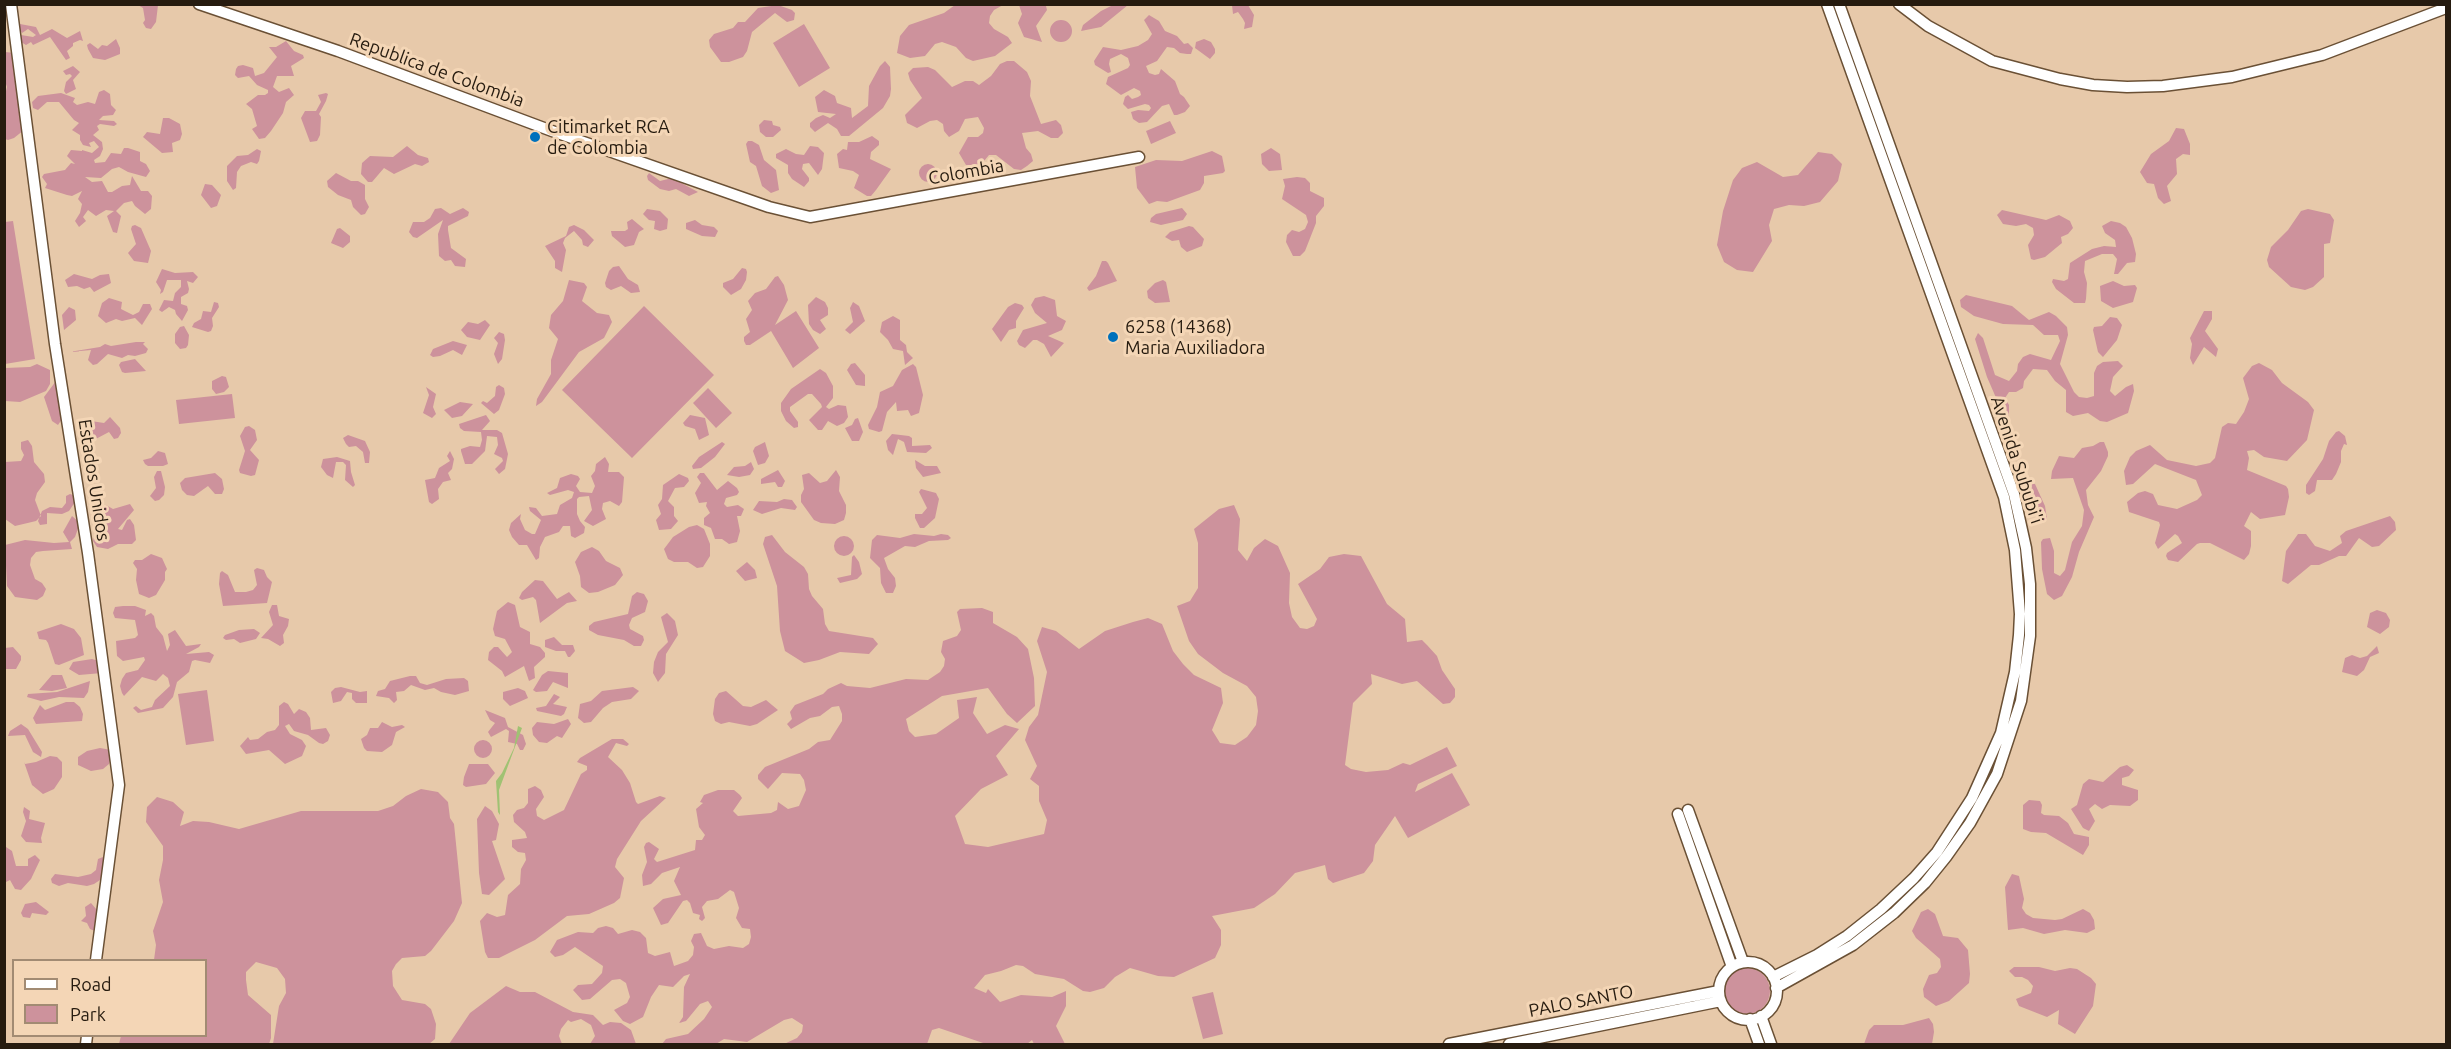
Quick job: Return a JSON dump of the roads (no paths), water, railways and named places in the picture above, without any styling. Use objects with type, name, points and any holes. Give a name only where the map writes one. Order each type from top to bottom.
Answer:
[{"type":"street","name":"Estados Unidos","points":[[11,4],[55,344],[88,553],[119,785],[96,959]]},
{"type":"street","name":"Republica de Colombia","points":[[199,4],[338,51],[758,203],[798,215]]},
{"type":"street","name":"Avenida Sububi'i","points":[[1776,988],[1845,950],[1876,927],[1925,883],[1946,857],[1970,823],[1996,774],[2020,701],[2030,636],[2030,594],[2026,548],[2014,494],[1838,12],[1827,4]]},
{"type":"street","points":[[1838,12],[1851,4]]},
{"type":"street","points":[[1899,4],[1928,26],[1992,61],[2060,79],[2093,85],[2127,87],[2173,85],[2232,77],[2322,55],[2446,9]]},
{"type":"street","name":"Avenida Sububi'i","points":[[1773,977],[1817,955],[1847,936],[1881,909],[1914,878],[1937,852],[1972,798],[2001,733],[2015,672],[2019,635],[2019,593],[2015,550],[2004,497],[1838,12]]},
{"type":"street","name":"Colombia","points":[[798,215],[810,217],[1139,157]]},
{"type":"street","points":[[1732,967],[1683,812],[1743,962]]},
{"type":"street","points":[[1743,962],[1760,965],[1773,977],[1776,988],[1773,1005],[1761,1016],[1750,1020],[1739,1019],[1732,1015],[1720,996],[1725,973],[1743,962]]},
{"type":"street","name":"PALO SANTO","points":[[1509,1044],[1555,1040],[1720,996]]},
{"type":"street","name":"PALO SANTO","points":[[1449,1044],[1720,996]]},
{"type":"street","points":[[1761,1016],[1772,1044]]},
{"type":"street","points":[[1750,1020],[1759,1044]]},
{"type":"place","name":"Citimarket RCA de Colombia","points":[[535,137]]},
{"type":"place","name":"6258 (14368) Maria Auxiliadora","points":[[1113,337]]}]
